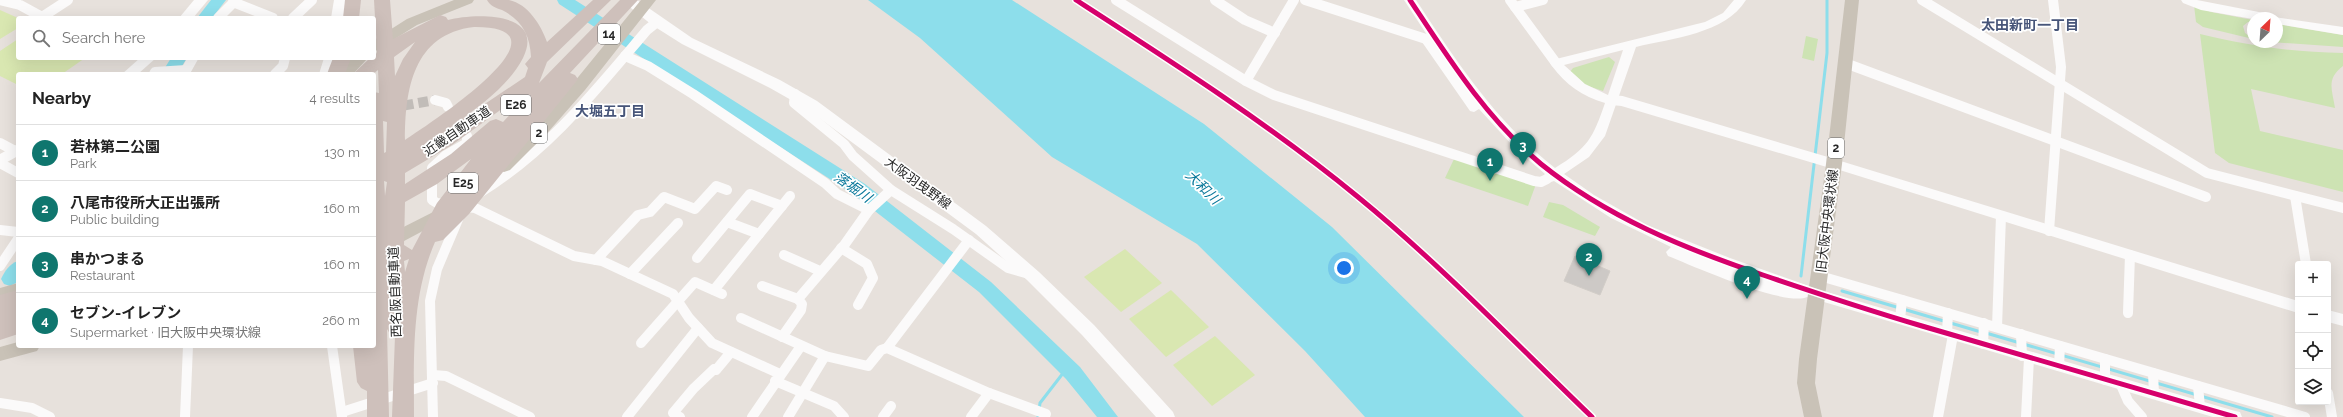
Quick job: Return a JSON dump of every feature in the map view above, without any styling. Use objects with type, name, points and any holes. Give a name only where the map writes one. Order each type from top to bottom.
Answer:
[{"type":"highway","points":[[351,16],[353,0]]},
{"type":"highway","points":[[369,0],[370,16]]},
{"type":"highway","points":[[379,172],[382,0]]},
{"type":"highway","name":"E26","points":[[376,209],[413,190],[453,163],[494,128],[524,96],[536,72],[541,51],[534,27],[522,14],[495,0]]},
{"type":"highway","points":[[364,72],[383,55],[414,34],[446,18],[505,0]]},
{"type":"highway","name":"近畿自動車道","points":[[578,32],[603,0]]},
{"type":"highway","name":"近畿自動車道","points":[[379,172],[487,100],[618,0]]},
{"type":"highway","name":"E25","points":[[401,417],[408,305],[416,267],[428,236],[459,188],[495,142],[544,88],[629,0]]},
{"type":"highway","name":"14","points":[[376,262],[399,256],[421,245],[454,219],[532,122],[636,0]]},
{"type":"highway","name":"E25","points":[[379,172],[439,125],[487,89],[512,62],[517,51],[518,41],[514,32],[505,24],[479,20],[450,26],[433,36],[419,48],[404,75],[397,116],[397,211],[394,230]]},
{"type":"highway","points":[[337,72],[341,60]]},
{"type":"highway","points":[[340,72],[342,60]]},
{"type":"highway","points":[[373,60],[373,72]]},
{"type":"highway","points":[[376,128],[379,172]]},
{"type":"highway","name":"西名阪自動車道","points":[[379,172],[394,230],[401,417]]},
{"type":"highway","name":"西名阪自動車道","points":[[376,255],[379,172]]},
{"type":"highway","points":[[0,303],[16,299]]},
{"type":"highway","points":[[0,341],[12,325]]},
{"type":"highway","name":"西名阪自動車道","points":[[376,328],[378,417]]},
{"type":"highway","points":[[363,348],[373,417]]},
{"type":"main road","points":[[188,16],[201,0]]},
{"type":"main road","points":[[338,16],[341,0]]},
{"type":"main road","points":[[376,46],[412,22],[467,0]]},
{"type":"main road","name":"大阪羽曳野線","points":[[629,0],[652,26],[795,94],[981,230],[1033,276],[1088,330],[1167,417]]},
{"type":"main road","name":"2","points":[[376,249],[455,206],[505,165],[565,105],[622,52],[649,0]]},
{"type":"main road","name":"旧大阪中央環状線","points":[[1813,417],[1806,383],[1808,359],[1818,295],[1852,0]]},
{"type":"main road","points":[[132,72],[146,60]]},
{"type":"main road","points":[[327,72],[330,60]]},
{"type":"main road","points":[[346,72],[359,60]]},
{"type":"main road","points":[[0,162],[16,151]]},
{"type":"main road","points":[[0,295],[16,291]]},
{"type":"main road","points":[[0,354],[23,348]]},
{"type":"street","points":[[0,0],[20,5],[40,16]]},
{"type":"street","points":[[44,16],[68,0]]},
{"type":"street","points":[[295,16],[312,0]]},
{"type":"street","points":[[1116,0],[1246,81],[1274,96],[1541,182],[1584,156],[1595,144],[1632,44]]},
{"type":"street","points":[[1215,0],[1245,20],[1275,33]]},
{"type":"street","points":[[1246,81],[1294,0]]},
{"type":"street","points":[[1305,0],[1426,39]]},
{"type":"street","points":[[1400,0],[1459,90],[1501,138],[1588,208],[1626,230],[1706,266],[1782,291],[1818,295],[1900,316],[1983,340],[2024,354],[2059,362],[2105,376],[2121,385],[2154,390],[2200,403],[2235,417]]},
{"type":"street","points":[[1410,0],[1477,98],[1551,177]]},
{"type":"street","points":[[1512,3],[1543,0]]},
{"type":"street","points":[[1556,63],[1717,21],[1732,12],[1740,0]]},
{"type":"street","points":[[1922,0],[2060,80],[2207,173],[2343,208]]},
{"type":"street","points":[[2049,231],[2060,80],[2060,49],[2053,0]]},
{"type":"street","points":[[2187,0],[2201,6],[2247,14]]},
{"type":"street","points":[[220,16],[234,1],[269,16]]},
{"type":"street","points":[[1512,3],[1565,75],[1578,87],[1597,96],[1622,101],[1834,164],[2295,306]]},
{"type":"street","points":[[2283,21],[2343,31]]},
{"type":"street","points":[[652,26],[622,52],[687,90],[825,183],[837,194],[869,210]]},
{"type":"street","points":[[185,72],[192,60]]},
{"type":"street","points":[[277,72],[283,66],[284,60]]},
{"type":"street","points":[[1845,63],[2206,197]]},
{"type":"street","points":[[795,94],[794,103],[844,144],[853,156],[892,190],[966,244],[1008,268],[1033,276]]},
{"type":"street","points":[[435,100],[446,103],[448,106]]},
{"type":"street","points":[[467,136],[467,143],[440,160],[431,172],[432,200],[436,203],[475,208],[574,256],[596,260],[673,294],[698,328],[712,343],[731,352],[803,393],[834,406],[844,417]]},
{"type":"street","points":[[0,143],[16,150]]},
{"type":"street","points":[[0,162],[16,172]]},
{"type":"street","points":[[596,260],[638,215],[650,212],[664,197],[695,209],[716,186],[727,190]]},
{"type":"street","points":[[798,299],[820,271],[841,248],[869,210],[892,190]]},
{"type":"street","points":[[697,258],[750,194],[782,206]]},
{"type":"street","points":[[641,343],[695,282],[718,292],[759,234],[790,196]]},
{"type":"street","points":[[2295,196],[2306,261]]},
{"type":"street","points":[[433,417],[433,379],[429,334],[432,296],[435,276],[459,218],[455,206]]},
{"type":"street","points":[[1997,327],[2001,216]]},
{"type":"street","points":[[727,222],[759,234]]},
{"type":"street","points":[[630,274],[678,223]]},
{"type":"street","points":[[0,230],[16,232]]},
{"type":"street","points":[[0,266],[16,242]]},
{"type":"street","points":[[740,318],[825,356],[868,366],[881,350],[887,348],[966,244]]},
{"type":"street","points":[[841,248],[867,264],[873,278],[858,305]]},
{"type":"street","points":[[784,255],[820,271]]},
{"type":"street","points":[[2128,312],[2130,255]]},
{"type":"street","points":[[1820,276],[2198,386],[2274,412],[2305,417]]},
{"type":"street","points":[[762,286],[798,299],[802,304],[801,310],[782,337]]},
{"type":"street","points":[[1900,316],[1902,300]]},
{"type":"street","points":[[1938,417],[1949,331],[1948,313]]},
{"type":"street","points":[[2331,317],[2343,320]]},
{"type":"street","points":[[1983,340],[1984,323]]},
{"type":"street","points":[[627,417],[698,328]]},
{"type":"street","points":[[2021,334],[2024,354],[2026,417]]},
{"type":"street","points":[[752,417],[801,346]]},
{"type":"street","points":[[2059,362],[2060,346]]},
{"type":"street","points":[[185,417],[188,348]]},
{"type":"street","points":[[332,348],[342,414],[433,379],[446,376],[530,417]]},
{"type":"street","points":[[887,348],[989,393],[1041,412]]},
{"type":"street","points":[[680,417],[673,413],[694,388],[697,387],[714,369],[716,370],[731,352]]},
{"type":"street","points":[[788,417],[825,356]]},
{"type":"street","points":[[2105,359],[2105,376]]},
{"type":"street","points":[[2153,373],[2154,390]]},
{"type":"street","points":[[2121,385],[2128,401],[2142,417]]},
{"type":"street","points":[[2198,386],[2200,403]]},
{"type":"street","points":[[971,417],[989,393]]},
{"type":"street","points":[[0,403],[29,406],[42,411],[50,417]]},
{"type":"street","points":[[2330,405],[2332,417]]},
{"type":"street","points":[[883,417],[891,406]]},
{"type":"green space","points":[[2194,5],[2211,12],[2247,19],[2247,23],[2243,26],[2247,38],[2203,27],[2196,22]]},
{"type":"green space","points":[[0,10],[16,17],[16,29],[0,39]]},
{"type":"green space","points":[[2283,25],[2343,35],[2343,47],[2283,43]]},
{"type":"green space","points":[[2200,34],[2247,44],[2247,48],[2271,48],[2343,53],[2343,66],[2334,75],[2332,80],[2335,108],[2251,89],[2260,131],[2343,150],[2343,192],[2229,163],[2215,153]]},
{"type":"green space","points":[[1806,36],[1818,39],[1814,61],[1802,58]]},
{"type":"green space","points":[[16,40],[16,60],[82,60],[65,72],[16,72],[16,84],[0,76],[0,51]]},
{"type":"green space","points":[[1609,57],[1615,62],[1603,91],[1585,85],[1570,72],[1573,68]]},
{"type":"green space","points":[[1454,159],[1536,184],[1528,206],[1445,178]]},
{"type":"green space","points":[[1549,202],[1563,205],[1600,227],[1595,236],[1543,217]]},
{"type":"green space","points":[[1125,249],[1162,283],[1121,312],[1084,277]]},
{"type":"green space","points":[[1171,290],[1209,327],[1166,357],[1129,319]]},
{"type":"green space","points":[[1215,336],[1255,375],[1212,406],[1173,365]]},
{"type":"water","name":"大和川","points":[[868,0],[1012,0],[1204,124],[1332,227],[1524,417],[1365,417],[1305,351],[1197,244],[1052,157],[920,38]]},
{"type":"building","points":[[1575,256],[1610,271],[1600,295],[1564,281]]},
{"type":"waterway","points":[[206,16],[219,0]]},
{"type":"waterway","name":"落堀川","points":[[564,0],[859,189],[985,287],[1073,373],[1108,417]]},
{"type":"waterway","points":[[1801,276],[1827,53],[1827,0]]},
{"type":"waterway","points":[[170,72],[178,60]]},
{"type":"waterway","points":[[10,279],[16,271]]},
{"type":"waterway","points":[[1842,291],[1981,332]]},
{"type":"waterway","points":[[1986,333],[2272,417]]},
{"type":"waterway","points":[[1038,417],[1040,403],[1067,368]]},
{"type":"tunnel","points":[[376,111],[435,100]]},
{"type":"cycle path","points":[[1076,0],[1229,99],[1357,196],[1402,234],[1592,417]]},
{"type":"cycle path","points":[[1410,0],[1468,86],[1496,121],[1517,143],[1564,182],[1589,199],[1642,229],[1688,249],[1818,295],[2235,417]]},
{"type":"place","name":"串かつまる","points":[[1523,165]]},
{"type":"place","name":"若林第二公園","points":[[1490,181]]},
{"type":"place","name":"八尾市役所大正出張所","points":[[1589,276]]},
{"type":"place","name":"セブン-イレブン","points":[[1747,299]]},
{"type":"district","name":"太田新町一丁目","points":[[2030,25]]},
{"type":"district","name":"大堀五丁目","points":[[610,111]]}]
